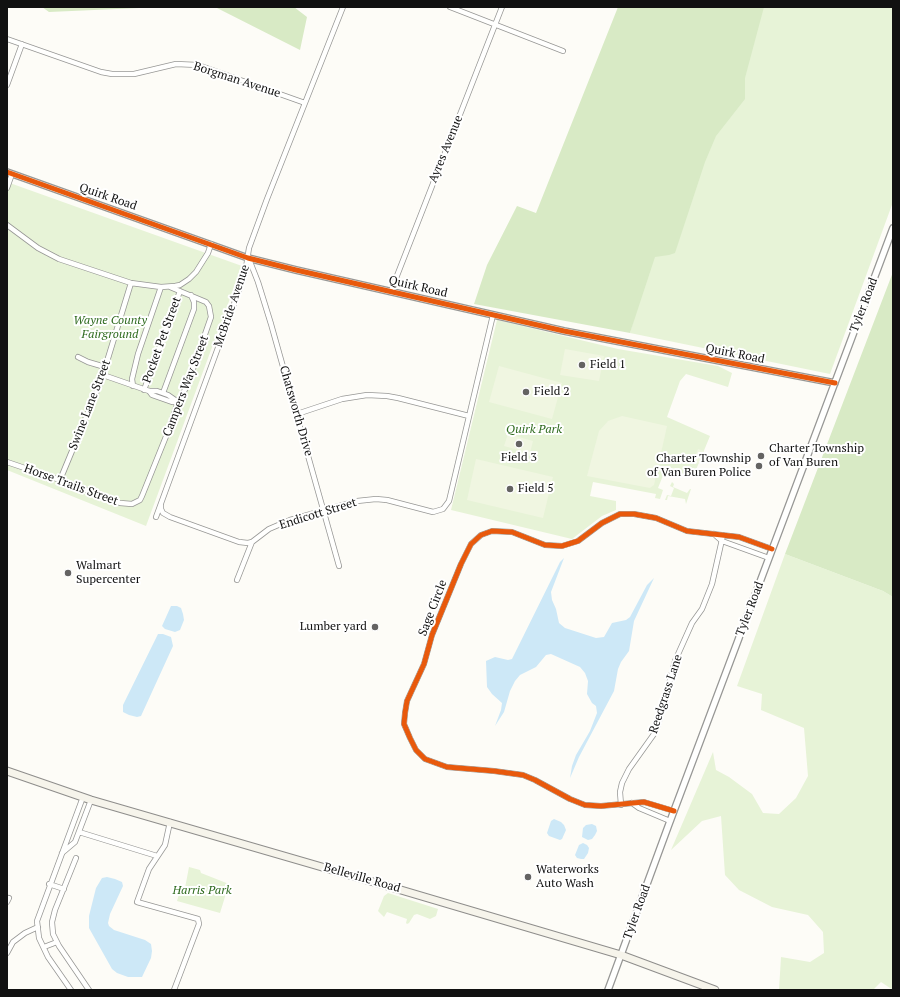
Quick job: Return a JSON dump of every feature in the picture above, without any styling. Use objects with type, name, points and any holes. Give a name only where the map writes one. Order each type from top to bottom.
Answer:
[{"type":"main road","name":"Belleville Road","points":[[7,771],[91,800],[621,955],[715,990]]},
{"type":"street","name":"McBride Avenue","points":[[156,517],[245,274],[249,248],[343,7]]},
{"type":"street","points":[[450,7],[563,51]]},
{"type":"street","name":"Ayres Avenue","points":[[391,291],[502,7]]},
{"type":"street","name":"Borgman Avenue","points":[[7,39],[101,72],[112,74],[134,74],[176,64],[198,65],[305,103]]},
{"type":"street","points":[[7,85],[22,44]]},
{"type":"street","points":[[7,188],[9,173]]},
{"type":"street","name":"Quirk Road","points":[[9,173],[248,258],[564,331],[835,383]]},
{"type":"street","points":[[7,225],[38,248],[59,259],[131,283],[162,287],[170,287],[184,283],[193,275],[208,253],[211,244]]},
{"type":"street","name":"Tyler Road","points":[[608,990],[893,228]]},
{"type":"street","name":"Chatsworth Drive","points":[[248,258],[269,317],[339,566]]},
{"type":"street","name":"Swine Lane Street","points":[[60,480],[103,375],[131,283]]},
{"type":"street","points":[[133,386],[132,379],[134,368],[162,287]]},
{"type":"street","name":"Campers Way Street","points":[[136,503],[142,496],[178,402],[187,386],[211,316],[209,306],[206,302],[170,287]]},
{"type":"street","name":"Pocket Pet Street","points":[[147,391],[180,291]]},
{"type":"street","points":[[163,393],[194,308],[194,302],[191,295]]},
{"type":"street","points":[[296,414],[342,399],[367,395],[393,397],[469,416],[493,315]]},
{"type":"street","points":[[78,357],[105,368]]},
{"type":"street","points":[[103,375],[147,391],[152,395],[172,402],[178,402]]},
{"type":"street","points":[[147,391],[157,391],[163,393],[178,402]]},
{"type":"street","name":"Endicott Street","points":[[252,542],[269,529],[280,524],[324,509],[357,501],[376,499],[398,502],[434,512],[443,509],[449,501],[469,416]]},
{"type":"street","name":"Horse Trails Street","points":[[7,462],[120,503],[136,503]]},
{"type":"street","points":[[162,503],[162,511],[170,517],[239,542],[252,542],[237,580]]},
{"type":"street","name":"Sage Circle","points":[[674,811],[644,802],[600,806],[585,805],[523,775],[447,767],[425,759],[416,750],[404,724],[407,702],[424,664],[432,635],[461,564],[471,544],[481,535],[492,531],[512,532],[545,545],[562,546],[578,541],[602,522],[620,514],[634,514],[656,518],[687,531],[739,537],[772,549]]},
{"type":"street","points":[[714,534],[722,540],[769,558]]},
{"type":"street","name":"Reedgrass Lane","points":[[621,804],[620,792],[625,776],[654,734],[658,725],[675,661],[692,624],[702,608],[712,584],[723,535]]},
{"type":"street","points":[[69,989],[48,957],[39,938],[37,920],[49,884],[83,797]]},
{"type":"street","points":[[62,853],[75,842],[91,800]]},
{"type":"street","name":"Sage Circle","points":[[632,804],[670,821]]},
{"type":"street","points":[[170,822],[165,845],[150,869],[137,902],[198,919],[199,924],[174,990]]},
{"type":"street","points":[[79,832],[158,856]]},
{"type":"street","points":[[76,858],[55,910],[52,922],[53,934],[89,990]]},
{"type":"street","points":[[49,884],[64,889]]},
{"type":"street","points":[[7,953],[13,942],[25,933],[38,927]]},
{"type":"street","points":[[44,947],[57,942]]},
{"type":"green space","points":[[42,7],[162,7],[49,12]]},
{"type":"green space","points":[[215,7],[294,7],[307,17],[300,50]]},
{"type":"green space","points":[[618,7],[764,7],[745,78],[745,99],[716,136],[705,162],[675,253],[655,257],[630,333],[474,304],[487,265],[517,206],[536,213]]},
{"type":"green space","points":[[759,7],[893,7],[893,202],[830,374],[630,333],[652,254]]},
{"type":"green space","name":"Wayne County Fairground","points":[[7,182],[242,266],[146,526],[7,470]]},
{"type":"green space","points":[[893,272],[893,597],[883,591],[785,554]]},
{"type":"green space","name":"Quirk Park","points":[[497,320],[618,349],[718,366],[732,373],[728,387],[686,374],[680,381],[667,417],[710,436],[693,477],[670,469],[668,475],[664,473],[658,488],[663,490],[660,499],[655,498],[656,494],[593,482],[590,496],[616,501],[616,510],[602,516],[572,539],[451,510]]},
{"type":"green space","name":"Field 1","points":[[565,349],[604,356],[599,381],[560,375]]},
{"type":"green space","name":"Field 2","points":[[499,366],[562,383],[552,419],[489,402]]},
{"type":"green space","points":[[622,416],[667,426],[654,485],[650,488],[587,476],[599,431],[608,421]]},
{"type":"green space","name":"Field 3","points":[[508,434],[533,441],[530,453],[504,446]]},
{"type":"green space","points":[[698,449],[704,451],[699,464],[693,462]]},
{"type":"green space","name":"Field 5","points":[[476,459],[553,477],[543,518],[467,500]]},
{"type":"green space","points":[[672,482],[674,484],[673,487],[687,493],[691,489],[686,504],[685,499],[668,496],[667,500],[665,500],[667,495],[671,496],[674,488],[670,486]]},
{"type":"green space","points":[[785,554],[883,591],[893,597],[893,990],[881,982],[873,990],[779,990],[781,957],[810,962],[824,953],[823,932],[808,915],[772,907],[739,890],[725,875],[721,816],[702,821],[671,850],[713,752],[716,770],[729,777],[752,794],[763,813],[779,814],[796,798],[808,776],[804,728],[761,710],[762,694],[737,686]]},
{"type":"green space","name":"Harris Park","points":[[189,867],[200,870],[201,873],[229,884],[220,913],[177,901],[181,888],[185,888]]},
{"type":"green space","points":[[388,893],[438,909],[436,916],[430,919],[417,914],[414,915],[407,924],[407,919],[387,912],[384,917],[378,911],[384,896]]},
{"type":"water","points":[[564,558],[551,592],[559,623],[565,628],[596,638],[604,637],[612,623],[626,620],[630,617],[647,585],[654,578],[634,621],[629,651],[618,669],[614,691],[579,757],[570,778],[576,755],[590,731],[597,713],[596,706],[592,703],[587,694],[588,681],[585,673],[580,667],[551,654],[546,655],[536,667],[520,675],[515,681],[510,691],[504,712],[495,726],[502,703],[487,687],[486,661],[495,657],[508,660],[512,659],[560,562]]},
{"type":"water","points":[[171,606],[181,608],[184,620],[180,630],[175,632],[165,629],[162,626]]},
{"type":"water","points":[[158,634],[171,637],[173,646],[141,716],[137,717],[129,715],[123,712],[123,705]]},
{"type":"water","points":[[554,819],[561,822],[566,830],[562,839],[560,840],[549,836],[547,833],[551,821]]},
{"type":"water","points":[[592,824],[596,826],[597,831],[592,839],[588,840],[582,837],[583,828],[586,825]]},
{"type":"water","points":[[583,843],[589,848],[588,853],[584,859],[577,858],[575,855],[579,845]]},
{"type":"water","points":[[107,877],[122,882],[123,886],[110,914],[108,923],[109,926],[114,930],[145,940],[151,944],[151,958],[142,977],[128,977],[117,973],[112,969],[89,928],[89,916],[96,888],[102,878]]},
{"type":"cycle path","points":[[7,172],[248,258],[564,331],[835,383]]},
{"type":"cycle path","points":[[674,811],[644,802],[601,806],[585,805],[523,775],[447,767],[425,759],[416,750],[404,724],[407,701],[424,664],[432,635],[461,564],[471,544],[481,535],[492,531],[512,532],[545,545],[562,546],[578,541],[602,523],[620,514],[634,514],[656,518],[687,531],[739,537],[772,549]]},
{"type":"place","name":"Field 1","points":[[582,365]]},
{"type":"place","name":"Field 2","points":[[526,392]]},
{"type":"place","name":"Field 3","points":[[519,444]]},
{"type":"place","name":"Charter Township of Van Buren","points":[[761,456]]},
{"type":"place","name":"Charter Township of Van Buren Police","points":[[759,466]]},
{"type":"place","name":"Field 5","points":[[510,489]]},
{"type":"place","name":"Walmart Supercenter","points":[[68,573]]},
{"type":"place","name":"Lumber yard","points":[[375,627]]},
{"type":"place","name":"Waterworks Auto Wash","points":[[528,877]]}]
